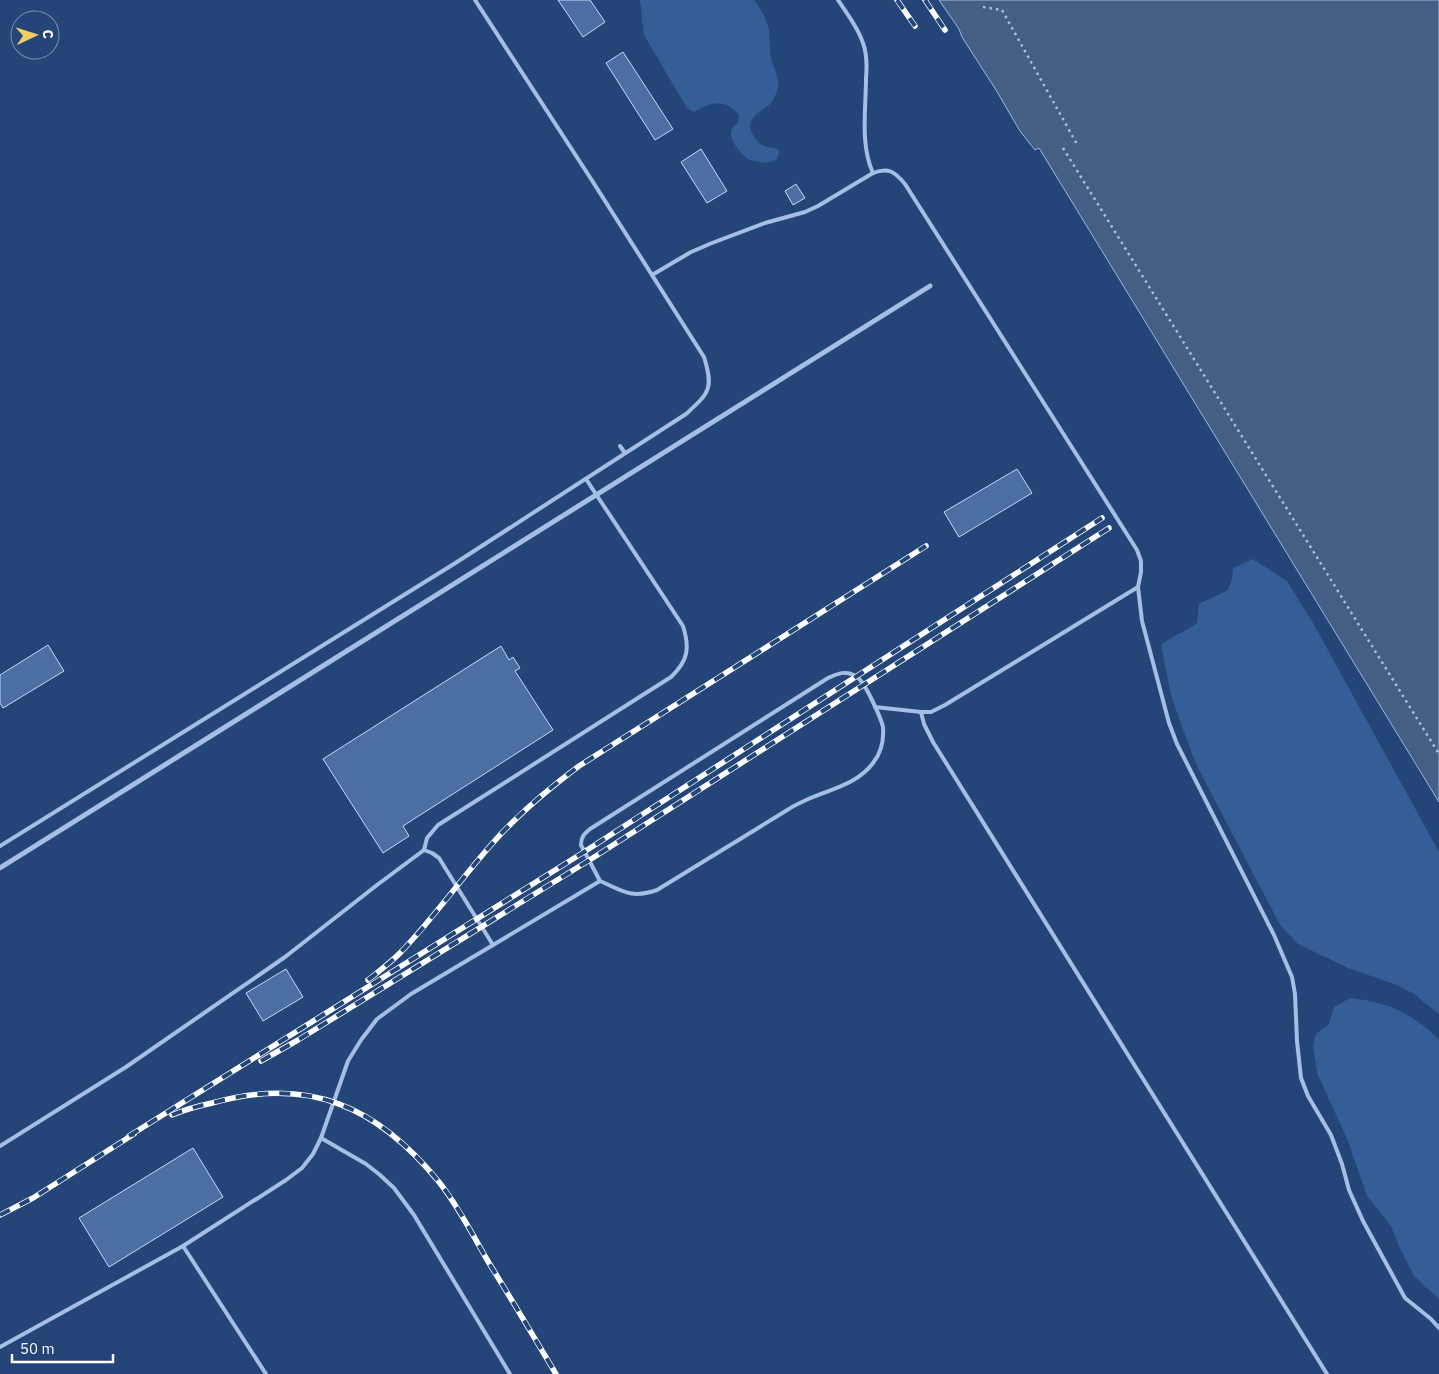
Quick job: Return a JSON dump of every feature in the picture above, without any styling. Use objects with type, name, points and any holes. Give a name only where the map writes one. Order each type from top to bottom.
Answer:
[{"type":"street","points":[[0,868],[930,286]]},
{"type":"lane","points":[[0,846],[450,567],[686,414],[704,397],[709,386],[709,375],[704,357],[476,2],[482,0]]},
{"type":"lane","points":[[838,0],[854,24],[864,44],[867,70],[865,150],[873,173]]},
{"type":"lane","points":[[652,275],[691,252],[712,243],[765,222],[805,212],[873,173],[888,170],[905,184],[1131,539],[1141,561],[1138,587],[1142,620],[1169,723],[1177,744],[1274,934],[1292,977],[1301,1078],[1308,1096],[1331,1135],[1349,1190],[1362,1221],[1405,1298],[1439,1328]]},
{"type":"lane","points":[[620,446],[625,453]]},
{"type":"lane","points":[[0,1146],[126,1066],[285,957],[377,884],[424,850],[428,838],[438,825],[671,678],[683,663],[686,654],[687,645],[683,626],[586,479]]},
{"type":"lane","points":[[875,707],[931,712],[1138,587]]},
{"type":"lane","points":[[847,673],[857,677],[864,686],[882,726],[882,744],[879,755],[861,775],[841,787],[802,801],[657,890],[645,894],[633,894],[621,891],[600,880],[581,845],[581,839],[584,834],[828,678],[837,674],[847,673]]},
{"type":"lane","points":[[921,712],[924,724],[933,742],[1328,1374]]},
{"type":"lane","points":[[424,850],[439,858],[493,945]]},
{"type":"lane","points":[[0,1347],[183,1246],[302,1168],[313,1154],[321,1138],[348,1062],[361,1040],[377,1019],[411,994],[600,880]]},
{"type":"lane","points":[[321,1138],[366,1164],[394,1188],[414,1215],[510,1374]]},
{"type":"lane","points":[[183,1246],[266,1374]]},
{"type":"path","points":[[984,7],[1002,10],[1078,146]]},
{"type":"path","points":[[1063,148],[1439,754]]},
{"type":"shaded area","points":[[640,0],[754,0],[768,27],[770,55],[777,76],[778,88],[772,102],[755,115],[750,124],[753,135],[761,144],[778,149],[779,154],[776,160],[759,162],[748,159],[742,154],[731,136],[733,127],[738,123],[739,115],[728,106],[718,103],[712,104],[694,112],[687,108],[644,35]]},
{"type":"shaded area","points":[[939,0],[1439,0],[1439,802],[1039,148],[1035,150],[1020,131],[962,37],[959,29]]},
{"type":"shaded area","points":[[1253,559],[1287,581],[1313,623],[1439,852],[1439,1014],[1414,994],[1397,985],[1348,968],[1298,944],[1280,925],[1197,766],[1171,695],[1161,645],[1197,623],[1199,604],[1228,590],[1233,568]]},
{"type":"shaded area","points":[[1350,998],[1376,1002],[1399,1010],[1419,1023],[1439,1040],[1439,1299],[1414,1276],[1391,1226],[1367,1196],[1348,1141],[1317,1073],[1313,1046],[1316,1034],[1329,1024],[1334,1007]]},
{"type":"building","points":[[558,0],[590,0],[605,22],[583,37]]},
{"type":"building","points":[[623,52],[673,129],[655,140],[606,63]]},
{"type":"building","points":[[701,149],[727,191],[707,203],[681,162]]},
{"type":"building","points":[[796,184],[805,198],[793,205],[785,191]]},
{"type":"building","points":[[1017,469],[1032,493],[959,537],[944,512]]},
{"type":"building","points":[[48,645],[64,671],[3,708],[0,703],[0,675]]},
{"type":"building","points":[[501,646],[509,660],[513,657],[520,668],[515,671],[553,730],[403,826],[409,836],[383,853],[323,759]]},
{"type":"building","points":[[286,969],[303,997],[263,1021],[246,993]]},
{"type":"building","points":[[193,1148],[223,1197],[109,1267],[79,1218]]},
{"type":"railway","points":[[897,0],[915,26]]},
{"type":"railway","points":[[925,0],[945,30]]},
{"type":"railway","points":[[129,1136],[584,852],[1102,518]]},
{"type":"railway","points":[[261,1061],[588,861],[1109,528]]},
{"type":"railway","points":[[368,980],[396,957],[412,940],[511,823],[567,775],[926,546]]},
{"type":"railway","points":[[172,1115],[202,1105],[247,1096],[280,1093],[310,1096],[339,1104],[366,1116],[391,1134],[439,1182],[459,1211],[556,1374]]},
{"type":"railway","points":[[0,1215],[33,1198],[134,1134]]}]
